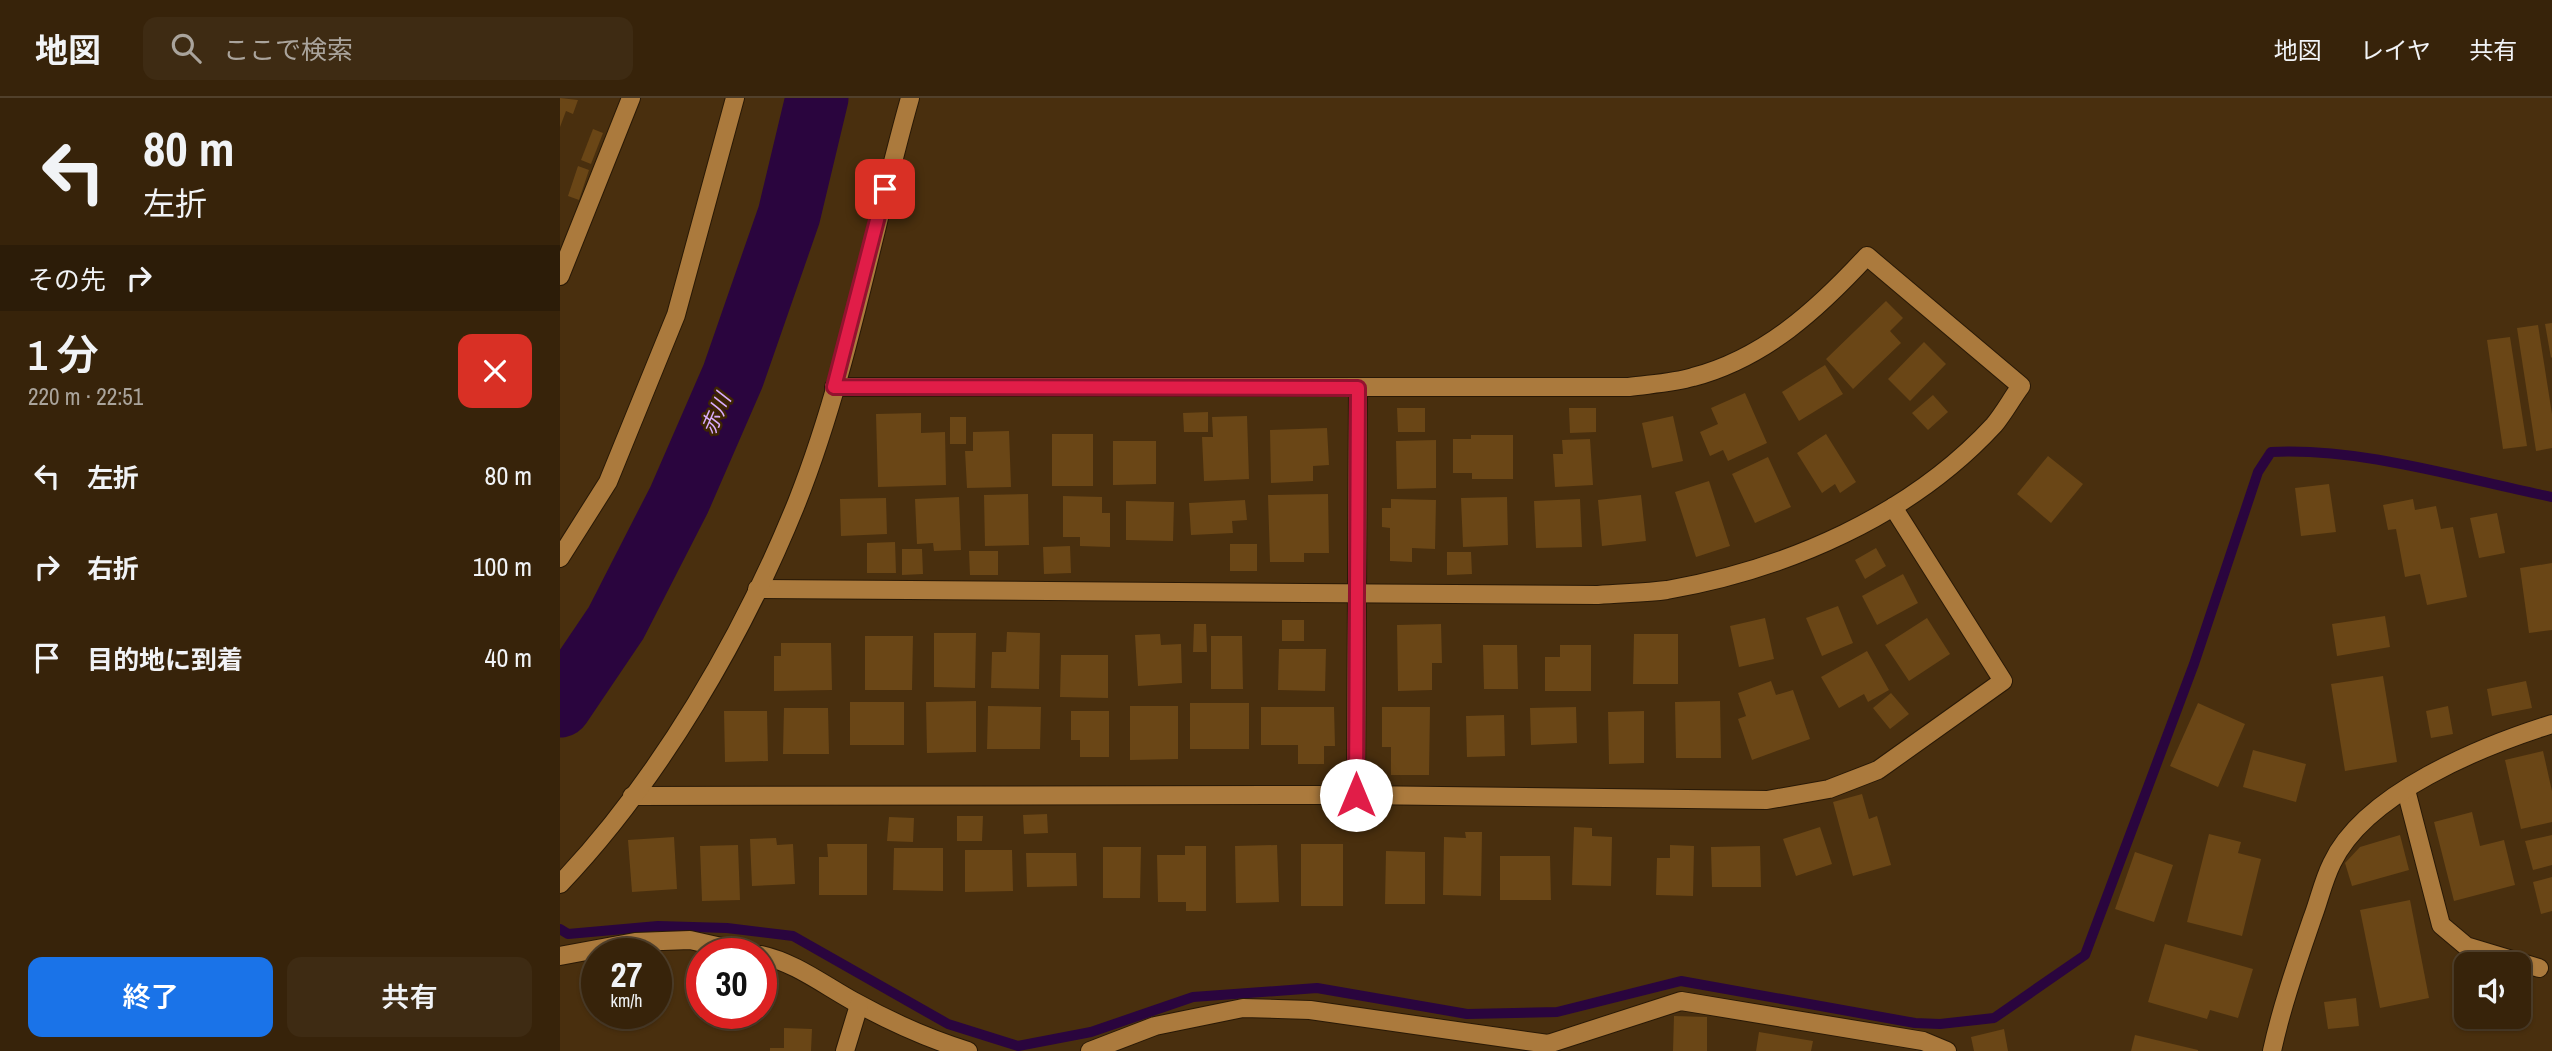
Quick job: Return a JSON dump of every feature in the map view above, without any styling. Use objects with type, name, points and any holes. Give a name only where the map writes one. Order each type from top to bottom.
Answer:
[{"type":"street","points":[[560,276],[631,98]]},
{"type":"street","points":[[560,558],[608,482],[676,315],[735,98]]},
{"type":"street","points":[[560,884],[632,796],[699,697],[757,589],[797,502],[834,387],[909,98]]},
{"type":"street","points":[[757,589],[1598,595],[1665,590],[1780,562],[1893,507],[1972,446],[1995,423],[2021,386],[1867,256],[1829,298],[1793,328],[1746,357],[1692,378],[1629,387],[834,387]]},
{"type":"street","points":[[1356,795],[1358,388]]},
{"type":"street","points":[[632,796],[1356,795],[1767,800],[1829,789],[1878,770],[2003,681],[1893,507]]},
{"type":"street","points":[[2272,1051],[2286,991],[2332,862],[2364,821],[2406,790],[2499,741],[2552,724]]},
{"type":"street","points":[[2406,790],[2441,925],[2466,946],[2539,968]]},
{"type":"street","points":[[560,956],[635,942],[686,940]]},
{"type":"street","points":[[777,959],[859,1004],[946,1044],[968,1051]]},
{"type":"street","points":[[1090,1051],[1154,1026],[1243,1008],[1310,1010],[1548,1044],[1681,1001],[1923,1041],[1947,1051]]},
{"type":"street","points":[[845,1051],[859,1004]]},
{"type":"building","points":[[560,98],[578,100],[573,114],[566,111],[560,127]]},
{"type":"building","points":[[593,129],[603,133],[591,164],[581,160]]},
{"type":"building","points":[[578,166],[589,170],[579,200],[568,196]]},
{"type":"building","points":[[1886,301],[1903,318],[1890,331],[1901,343],[1853,389],[1826,359]]},
{"type":"building","points":[[2552,323],[2552,357],[2551,358],[2545,324]]},
{"type":"building","points":[[2538,325],[2552,414],[2552,448],[2536,451],[2517,328]]},
{"type":"building","points":[[2510,337],[2527,446],[2503,449],[2487,340]]},
{"type":"building","points":[[1924,342],[1946,364],[1910,401],[1888,379]]},
{"type":"building","points":[[1825,365],[1843,394],[1799,421],[1782,392]]},
{"type":"building","points":[[1745,393],[1767,443],[1728,461],[1723,450],[1710,456],[1700,432],[1718,424],[1711,408]]},
{"type":"building","points":[[1933,395],[1948,412],[1928,430],[1912,413]]},
{"type":"building","points":[[1397,408],[1425,408],[1425,432],[1398,432]]},
{"type":"building","points":[[1569,408],[1596,408],[1596,432],[1570,433]]},
{"type":"building","points":[[1208,412],[1208,432],[1184,432],[1183,413]]},
{"type":"building","points":[[921,413],[921,433],[945,432],[946,485],[878,487],[876,414]]},
{"type":"building","points":[[1247,416],[1249,479],[1204,481],[1202,437],[1213,437],[1212,417]]},
{"type":"building","points":[[1673,416],[1683,461],[1652,468],[1642,423]]},
{"type":"building","points":[[950,417],[966,417],[966,444],[950,444]]},
{"type":"building","points":[[1327,428],[1329,465],[1313,466],[1313,481],[1271,483],[1270,430]]},
{"type":"building","points":[[1009,431],[1011,487],[967,488],[965,451],[973,451],[973,432]]},
{"type":"building","points":[[1052,434],[1093,434],[1093,486],[1052,486]]},
{"type":"building","points":[[1826,434],[1856,482],[1840,493],[1835,484],[1822,493],[1797,453]]},
{"type":"building","points":[[1471,435],[1513,435],[1513,479],[1472,479],[1472,473],[1453,473],[1453,439],[1471,439]]},
{"type":"building","points":[[1590,439],[1593,485],[1555,487],[1553,454],[1563,454],[1562,440]]},
{"type":"building","points":[[1436,440],[1436,488],[1397,489],[1396,441]]},
{"type":"building","points":[[1113,441],[1156,441],[1156,484],[1113,485]]},
{"type":"building","points":[[2048,456],[2083,484],[2051,523],[2017,494]]},
{"type":"building","points":[[1768,457],[1791,507],[1755,523],[1732,474]]},
{"type":"building","points":[[1709,481],[1730,546],[1696,557],[1675,492]]},
{"type":"building","points":[[2329,484],[2336,532],[2301,536],[2295,488]]},
{"type":"building","points":[[1028,494],[1029,545],[985,546],[984,495]]},
{"type":"building","points":[[1328,494],[1329,553],[1304,553],[1304,562],[1270,562],[1268,495]]},
{"type":"building","points":[[1641,495],[1646,541],[1602,546],[1598,500]]},
{"type":"building","points":[[1063,496],[1102,497],[1102,513],[1110,513],[1110,547],[1080,546],[1080,537],[1063,537]]},
{"type":"building","points":[[959,497],[961,550],[934,551],[933,543],[917,544],[915,499]]},
{"type":"building","points":[[1507,497],[1508,545],[1463,547],[1461,498]]},
{"type":"building","points":[[886,498],[887,534],[841,536],[840,499]]},
{"type":"building","points":[[1391,499],[1436,500],[1435,549],[1412,548],[1412,562],[1390,561],[1390,528],[1382,527],[1382,508],[1391,508]]},
{"type":"building","points":[[1580,499],[1582,547],[1536,548],[1534,501]]},
{"type":"building","points":[[2413,499],[2415,510],[2436,506],[2441,529],[2453,527],[2467,597],[2427,605],[2420,574],[2405,577],[2396,529],[2388,530],[2383,505]]},
{"type":"building","points":[[1245,500],[1247,520],[1232,521],[1233,533],[1191,535],[1189,503]]},
{"type":"building","points":[[1126,501],[1174,502],[1173,541],[1126,540]]},
{"type":"building","points":[[2497,513],[2505,553],[2479,558],[2470,518]]},
{"type":"building","points":[[895,542],[896,573],[867,573],[867,543]]},
{"type":"building","points":[[1230,544],[1257,544],[1257,571],[1230,571]]},
{"type":"building","points":[[1070,546],[1071,573],[1044,574],[1043,547]]},
{"type":"building","points":[[1876,548],[1886,566],[1865,579],[1855,560]]},
{"type":"building","points":[[902,549],[922,549],[923,574],[902,575]]},
{"type":"building","points":[[969,551],[998,551],[998,575],[970,575]]},
{"type":"building","points":[[1447,552],[1471,552],[1472,574],[1447,575]]},
{"type":"building","points":[[2552,563],[2552,630],[2529,633],[2520,568]]},
{"type":"building","points":[[1903,574],[1918,603],[1877,625],[1862,596]]},
{"type":"building","points":[[1838,606],[1853,643],[1822,656],[1806,618]]},
{"type":"building","points":[[2385,616],[2390,647],[2337,656],[2332,624]]},
{"type":"building","points":[[1765,618],[1774,659],[1739,667],[1730,626]]},
{"type":"building","points":[[1927,618],[1950,654],[1909,681],[1885,645]]},
{"type":"building","points":[[1282,620],[1304,620],[1304,641],[1282,641]]},
{"type":"building","points":[[1194,624],[1206,624],[1207,652],[1193,652]]},
{"type":"building","points":[[1441,624],[1442,663],[1432,663],[1432,690],[1398,691],[1397,625]]},
{"type":"building","points":[[1007,632],[1040,633],[1039,689],[991,688],[992,652],[1006,652]]},
{"type":"building","points":[[934,633],[976,633],[975,688],[934,687]]},
{"type":"building","points":[[1160,634],[1161,645],[1181,644],[1182,683],[1138,686],[1135,635]]},
{"type":"building","points":[[1634,634],[1678,634],[1678,684],[1633,684]]},
{"type":"building","points":[[865,636],[913,636],[912,690],[865,690]]},
{"type":"building","points":[[1211,636],[1242,636],[1243,689],[1211,689]]},
{"type":"building","points":[[781,643],[831,643],[832,690],[774,691],[774,656],[781,656]]},
{"type":"building","points":[[1483,645],[1517,645],[1518,689],[1484,689]]},
{"type":"building","points":[[1560,645],[1591,645],[1591,691],[1545,691],[1545,657],[1560,657]]},
{"type":"building","points":[[1279,649],[1326,649],[1325,691],[1278,690]]},
{"type":"building","points":[[1867,651],[1889,690],[1868,702],[1864,694],[1839,708],[1821,677]]},
{"type":"building","points":[[1061,655],[1108,655],[1108,698],[1060,697]]},
{"type":"building","points":[[2383,676],[2397,762],[2345,771],[2331,684]]},
{"type":"building","points":[[1771,681],[1776,695],[1793,690],[1810,739],[1752,760],[1738,719],[1746,716],[1738,693]]},
{"type":"building","points":[[2526,681],[2532,708],[2492,716],[2487,689]]},
{"type":"building","points":[[1891,693],[1909,714],[1890,729],[1873,708]]},
{"type":"building","points":[[976,701],[976,752],[927,753],[926,702]]},
{"type":"building","points":[[1720,701],[1721,758],[1676,758],[1675,702]]},
{"type":"building","points":[[850,702],[904,702],[904,745],[850,745]]},
{"type":"building","points":[[1190,703],[1249,703],[1249,749],[1190,749]]},
{"type":"building","points":[[2198,703],[2245,724],[2218,787],[2170,766]]},
{"type":"building","points":[[988,706],[1041,707],[1040,749],[987,749]]},
{"type":"building","points":[[1130,706],[1178,706],[1178,759],[1130,760]]},
{"type":"building","points":[[2448,706],[2453,734],[2431,738],[2426,711]]},
{"type":"building","points":[[1261,707],[1334,707],[1335,746],[1324,746],[1324,764],[1298,764],[1298,745],[1261,745]]},
{"type":"building","points":[[1382,707],[1430,707],[1429,775],[1391,775],[1391,747],[1382,747]]},
{"type":"building","points":[[1576,707],[1577,743],[1531,745],[1530,708]]},
{"type":"building","points":[[784,708],[828,708],[829,754],[783,754]]},
{"type":"building","points":[[724,711],[767,711],[768,761],[725,762]]},
{"type":"building","points":[[1071,711],[1109,711],[1109,757],[1080,757],[1080,740],[1071,740]]},
{"type":"building","points":[[1644,711],[1644,763],[1609,764],[1608,712]]},
{"type":"building","points":[[1504,715],[1505,756],[1467,757],[1466,716]]},
{"type":"building","points":[[2253,750],[2306,764],[2296,802],[2243,787]]},
{"type":"building","points":[[2543,751],[2552,791],[2552,822],[2521,829],[2505,760]]},
{"type":"building","points":[[1862,794],[1869,819],[1877,816],[1891,865],[1853,876],[1833,802]]},
{"type":"building","points":[[2472,812],[2480,846],[2504,840],[2515,885],[2454,901],[2434,822]]},
{"type":"building","points":[[1047,814],[1048,833],[1024,834],[1023,815]]},
{"type":"building","points":[[957,816],[983,816],[982,841],[957,841]]},
{"type":"building","points":[[889,817],[914,818],[913,842],[887,841]]},
{"type":"building","points":[[1574,827],[1592,828],[1592,836],[1612,837],[1611,886],[1572,885]]},
{"type":"building","points":[[1820,827],[1832,864],[1796,876],[1783,839]]},
{"type":"building","points":[[1465,832],[1482,832],[1481,896],[1443,895],[1444,837],[1466,838]]},
{"type":"building","points":[[2209,834],[2241,842],[2238,853],[2261,859],[2242,936],[2187,922]]},
{"type":"building","points":[[2400,835],[2409,870],[2352,886],[2345,863],[2360,847]]},
{"type":"building","points":[[2552,835],[2552,865],[2533,870],[2525,841]]},
{"type":"building","points":[[674,837],[677,889],[632,892],[628,840]]},
{"type":"building","points":[[776,838],[777,845],[793,844],[795,884],[752,886],[750,839]]},
{"type":"building","points":[[827,844],[867,844],[867,895],[819,895],[819,857],[828,857]]},
{"type":"building","points":[[1301,844],[1343,844],[1343,906],[1301,906]]},
{"type":"building","points":[[738,845],[740,900],[702,901],[700,846]]},
{"type":"building","points":[[1277,845],[1279,902],[1236,903],[1235,846]]},
{"type":"building","points":[[1670,845],[1694,846],[1693,896],[1656,895],[1657,858],[1670,858]]},
{"type":"building","points":[[1185,846],[1206,846],[1206,911],[1186,911],[1186,902],[1158,902],[1157,855],[1185,855]]},
{"type":"building","points":[[1760,846],[1761,887],[1712,887],[1711,847]]},
{"type":"building","points":[[1103,847],[1141,847],[1140,898],[1103,898]]},
{"type":"building","points":[[894,848],[943,848],[943,891],[893,890]]},
{"type":"building","points":[[965,850],[1012,850],[1013,891],[965,892]]},
{"type":"building","points":[[1386,851],[1425,852],[1425,904],[1385,904]]},
{"type":"building","points":[[2135,852],[2173,865],[2154,922],[2115,909]]},
{"type":"building","points":[[1026,853],[1076,853],[1077,886],[1027,887]]},
{"type":"building","points":[[1500,856],[1550,856],[1551,900],[1500,900]]},
{"type":"building","points":[[2552,877],[2552,911],[2541,914],[2533,882]]},
{"type":"building","points":[[2410,900],[2429,998],[2380,1008],[2360,910]]},
{"type":"building","points":[[2165,944],[2253,969],[2238,1018],[2210,1010],[2207,1019],[2148,1002]]},
{"type":"building","points":[[2356,998],[2359,1026],[2328,1029],[2324,1002]]},
{"type":"building","points":[[1674,1016],[1707,1017],[1707,1051],[1673,1051]]},
{"type":"building","points":[[784,1028],[812,1029],[811,1051],[770,1051],[770,1048],[784,1048]]},
{"type":"building","points":[[2004,1029],[2008,1051],[1974,1051],[1971,1037]]},
{"type":"building","points":[[1759,1032],[1813,1041],[1811,1051],[1756,1051]]},
{"type":"building","points":[[2135,1035],[2198,1050],[2198,1051],[2131,1051]]},
{"type":"waterway","name":"赤川","points":[[560,706],[616,623],[679,500],[733,376],[789,215],[817,98]]},
{"type":"waterway","points":[[560,929],[568,934],[658,926],[727,928],[793,936],[948,1024],[1018,1046],[1091,1032],[1193,997],[1317,988],[1467,1014],[1557,1012],[1681,981],[1915,1023],[1940,1024],[1994,1018],[2085,955],[2194,664],[2258,472],[2271,452],[2340,454],[2376,459],[2552,497]]},
{"type":"route","points":[[885,189],[834,387],[1358,388],[1356,795]]}]
